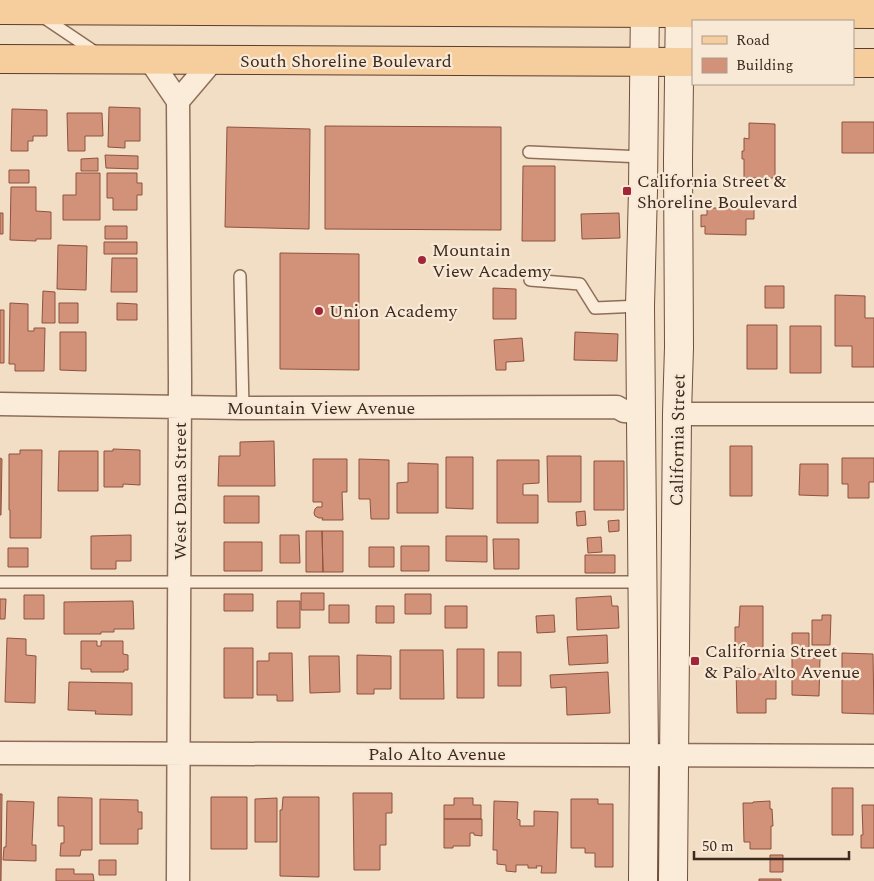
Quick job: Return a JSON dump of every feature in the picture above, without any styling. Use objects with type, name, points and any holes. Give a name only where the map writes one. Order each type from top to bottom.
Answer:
[{"type":"main road","points":[[0,10],[148,5],[680,6],[874,14]]},
{"type":"main road","name":"California Street","points":[[643,881],[644,755],[640,306],[645,6]]},
{"type":"main road","name":"California Street","points":[[673,881],[679,348],[678,160],[686,62],[680,6]]},
{"type":"main road","name":"South Shoreline Boulevard","points":[[0,59],[686,62]]},
{"type":"main road","points":[[854,63],[874,63]]},
{"type":"street","points":[[150,60],[178,101],[212,61]]},
{"type":"street","name":"West Dana Street","points":[[178,101],[180,407],[178,881]]},
{"type":"street","name":"Mountain View Avenue","points":[[0,404],[243,408],[616,407],[624,411],[641,412]]},
{"type":"street","points":[[677,414],[874,414]]},
{"type":"street","name":"Palo Alto Avenue","points":[[0,753],[874,756]]},
{"type":"lane","points":[[33,10],[108,60]]},
{"type":"lane","points":[[529,152],[643,157]]},
{"type":"lane","points":[[240,276],[243,408]]},
{"type":"lane","points":[[530,280],[580,284],[595,308],[640,306]]},
{"type":"lane","points":[[0,582],[643,582]]},
{"type":"building","points":[[109,107],[140,108],[140,141],[125,141],[125,148],[108,147]]},
{"type":"building","points":[[12,109],[47,110],[47,136],[33,136],[33,141],[28,141],[28,151],[11,151]]},
{"type":"building","points":[[67,113],[102,113],[103,136],[85,136],[85,151],[68,151]]},
{"type":"building","points":[[842,122],[874,122],[874,153],[842,153]]},
{"type":"building","points":[[749,123],[775,124],[775,178],[744,178],[742,151],[744,151],[744,138],[749,139]]},
{"type":"building","points":[[325,126],[501,127],[501,230],[325,229]]},
{"type":"building","points":[[227,127],[310,129],[309,229],[225,227]]},
{"type":"building","points":[[105,155],[138,156],[138,169],[106,168]]},
{"type":"building","points":[[98,158],[98,171],[81,171],[81,159]]},
{"type":"building","points":[[523,166],[555,166],[555,241],[522,241]]},
{"type":"building","points":[[9,170],[29,170],[29,183],[9,183]]},
{"type":"building","points":[[76,173],[100,173],[100,220],[63,220],[63,195],[76,195]]},
{"type":"building","points":[[107,173],[137,173],[137,183],[142,183],[142,195],[137,195],[137,210],[113,210],[113,198],[107,198]]},
{"type":"building","points":[[11,187],[36,187],[36,211],[51,212],[51,239],[36,239],[36,241],[10,240]]},
{"type":"building","points":[[707,208],[754,208],[754,219],[746,219],[746,235],[705,234],[705,226],[701,227],[701,215],[707,215]]},
{"type":"building","points":[[0,213],[3,213],[3,234],[0,234]]},
{"type":"building","points":[[619,213],[620,238],[582,239],[581,214]]},
{"type":"building","points":[[105,226],[127,226],[127,239],[105,239]]},
{"type":"building","points":[[104,242],[137,242],[137,254],[104,254]]},
{"type":"building","points":[[58,245],[87,246],[86,290],[57,289]]},
{"type":"building","name":"Union Academy","points":[[280,253],[359,254],[359,370],[280,369]]},
{"type":"building","points":[[112,258],[137,258],[137,292],[111,292]]},
{"type":"building","points":[[765,286],[784,286],[784,308],[765,308]]},
{"type":"building","points":[[493,288],[516,289],[516,319],[493,319]]},
{"type":"building","points":[[43,291],[55,292],[55,323],[42,323]]},
{"type":"building","points":[[835,295],[865,296],[865,318],[874,318],[874,367],[852,367],[852,346],[835,346]]},
{"type":"building","points":[[10,303],[28,304],[28,331],[34,331],[34,328],[45,328],[44,371],[15,371],[15,364],[9,364]]},
{"type":"building","points":[[59,303],[78,303],[78,323],[59,323]]},
{"type":"building","points":[[117,303],[137,304],[137,320],[117,320]]},
{"type":"building","points":[[0,310],[4,310],[4,363],[0,363]]},
{"type":"building","points":[[747,325],[777,325],[777,369],[747,369]]},
{"type":"building","points":[[790,326],[821,326],[821,373],[790,373]]},
{"type":"building","points":[[60,332],[86,332],[86,371],[60,370]]},
{"type":"building","points":[[575,332],[618,334],[617,361],[574,360]]},
{"type":"building","points":[[522,338],[524,361],[506,362],[506,370],[496,370],[494,340]]},
{"type":"building","points":[[274,441],[275,486],[218,486],[219,456],[240,456],[240,442]]},
{"type":"building","points":[[730,446],[752,446],[752,496],[730,496]]},
{"type":"building","points":[[113,449],[140,450],[140,485],[123,484],[123,487],[104,487],[104,451],[113,451]]},
{"type":"building","points":[[20,450],[42,450],[41,538],[10,538],[9,454],[20,454]]},
{"type":"building","points":[[59,451],[98,451],[98,491],[58,491]]},
{"type":"building","points":[[547,456],[581,456],[581,502],[548,502]]},
{"type":"building","points":[[446,457],[473,457],[473,509],[446,508]]},
{"type":"building","points":[[0,458],[2,459],[1,515],[0,515]]},
{"type":"building","points":[[842,458],[874,458],[874,482],[869,482],[869,498],[848,498],[848,484],[842,484]]},
{"type":"building","points":[[313,459],[347,459],[347,492],[342,492],[343,520],[322,520],[323,518],[315,516],[315,509],[322,507],[322,502],[313,502]]},
{"type":"building","points":[[359,459],[389,460],[389,519],[371,519],[370,499],[359,499]]},
{"type":"building","points":[[497,460],[539,460],[539,483],[523,484],[523,495],[538,495],[538,523],[497,523]]},
{"type":"building","points":[[594,461],[624,461],[624,510],[594,510]]},
{"type":"building","points":[[408,463],[438,464],[438,513],[397,513],[397,483],[408,482]]},
{"type":"building","points":[[800,464],[828,464],[828,496],[799,495]]},
{"type":"building","points":[[224,496],[259,496],[259,523],[224,523]]},
{"type":"building","points":[[585,511],[586,525],[577,526],[576,512]]},
{"type":"building","points":[[619,520],[619,531],[609,532],[608,521]]},
{"type":"building","points":[[306,531],[322,531],[323,572],[306,572]]},
{"type":"building","points":[[322,531],[343,531],[343,572],[323,572]]},
{"type":"building","points":[[131,535],[131,561],[116,561],[116,569],[91,569],[91,536]]},
{"type":"building","points":[[280,535],[299,535],[300,563],[280,563]]},
{"type":"building","points":[[446,536],[487,536],[487,562],[446,561]]},
{"type":"building","points":[[601,537],[602,552],[588,553],[587,538]]},
{"type":"building","points":[[493,539],[519,539],[519,569],[494,569]]},
{"type":"building","points":[[224,542],[262,542],[262,571],[224,571]]},
{"type":"building","points":[[401,546],[429,546],[429,571],[401,571]]},
{"type":"building","points":[[369,547],[394,547],[394,567],[369,567]]},
{"type":"building","points":[[8,548],[28,548],[28,567],[8,567]]},
{"type":"building","points":[[585,555],[615,555],[615,573],[585,573]]},
{"type":"building","points":[[301,593],[324,593],[324,610],[301,610]]},
{"type":"building","points":[[224,594],[253,594],[253,611],[224,611]]},
{"type":"building","points":[[405,594],[431,594],[431,614],[405,614]]},
{"type":"building","points":[[24,595],[44,595],[44,619],[24,619]]},
{"type":"building","points":[[611,596],[612,606],[618,606],[619,628],[577,630],[576,598]]},
{"type":"building","points":[[0,599],[6,599],[5,619],[0,619]]},
{"type":"building","points":[[133,601],[134,629],[114,629],[114,632],[101,632],[101,634],[64,634],[64,602]]},
{"type":"building","points":[[277,601],[300,601],[300,628],[277,628]]},
{"type":"building","points":[[329,605],[349,605],[349,623],[329,623]]},
{"type":"building","points":[[376,606],[394,606],[394,623],[376,623]]},
{"type":"building","points":[[445,606],[467,606],[467,628],[445,628]]},
{"type":"building","points":[[740,606],[763,606],[763,653],[739,653],[739,647],[735,647],[735,627],[739,627]]},
{"type":"building","points":[[554,615],[555,632],[537,633],[536,616]]},
{"type":"building","points":[[822,615],[831,615],[830,645],[812,645],[812,620],[822,620]]},
{"type":"building","points":[[792,633],[809,633],[809,658],[820,658],[819,696],[792,695]]},
{"type":"building","points":[[607,635],[608,663],[569,665],[567,637]]},
{"type":"building","points":[[7,638],[26,639],[26,655],[36,656],[35,703],[5,702]]},
{"type":"building","points":[[81,641],[97,641],[97,646],[101,646],[101,641],[123,641],[123,654],[128,655],[128,670],[124,670],[124,672],[91,672],[91,669],[81,669]]},
{"type":"building","points":[[224,648],[253,648],[253,698],[224,698]]},
{"type":"building","points":[[457,649],[484,649],[484,698],[457,698]]},
{"type":"building","points":[[400,650],[443,650],[444,699],[400,699]]},
{"type":"building","points":[[498,652],[521,652],[521,686],[498,686]]},
{"type":"building","points":[[269,653],[292,653],[293,701],[277,701],[277,695],[257,695],[257,661],[269,661]]},
{"type":"building","points":[[842,653],[873,654],[874,714],[842,713]]},
{"type":"building","points":[[357,655],[391,656],[391,689],[374,689],[374,694],[357,694]]},
{"type":"building","points":[[309,656],[339,656],[340,692],[310,693]]},
{"type":"building","points":[[736,668],[754,669],[754,674],[765,674],[765,670],[776,670],[776,699],[766,699],[766,713],[737,713]]},
{"type":"building","points":[[608,672],[610,713],[567,715],[566,687],[551,688],[550,675]]},
{"type":"building","points":[[69,682],[132,683],[132,715],[95,714],[96,711],[68,710]]},
{"type":"building","points":[[832,788],[853,788],[853,835],[832,835]]},
{"type":"building","points":[[353,793],[392,793],[392,813],[386,813],[386,845],[380,845],[380,870],[354,870]]},
{"type":"building","points":[[0,794],[2,794],[1,881],[0,881]]},
{"type":"building","points":[[58,797],[92,798],[92,850],[81,850],[80,856],[60,856],[61,843],[64,843],[64,826],[58,826]]},
{"type":"building","points":[[211,797],[247,797],[247,849],[211,849]]},
{"type":"building","points":[[283,797],[319,797],[319,877],[280,876],[280,810],[282,810]]},
{"type":"building","points":[[277,798],[277,842],[255,842],[255,799]]},
{"type":"building","points":[[454,798],[473,798],[473,805],[481,805],[481,819],[444,819],[444,805],[454,805]]},
{"type":"building","points":[[100,799],[138,800],[138,812],[142,812],[142,829],[138,829],[138,844],[100,844]]},
{"type":"building","points":[[571,799],[598,799],[598,804],[613,804],[613,867],[595,867],[595,853],[585,853],[585,848],[571,848]]},
{"type":"building","points":[[7,801],[34,802],[32,845],[36,845],[36,861],[3,860],[4,847],[6,847]]},
{"type":"building","points":[[494,801],[518,802],[517,819],[520,820],[520,826],[534,826],[534,811],[558,812],[556,873],[541,873],[542,866],[528,868],[528,865],[516,865],[516,872],[506,871],[506,865],[497,864],[497,850],[493,850]]},
{"type":"building","points":[[770,801],[773,826],[771,826],[771,849],[750,849],[750,842],[744,842],[743,803]]},
{"type":"building","points":[[862,805],[874,805],[874,848],[861,848],[861,835],[863,835]]},
{"type":"building","points":[[444,819],[482,819],[482,836],[470,833],[470,846],[444,848]]},
{"type":"building","points":[[770,855],[783,855],[783,872],[770,872]]},
{"type":"building","points":[[99,860],[116,860],[116,875],[99,875]]},
{"type":"building","points":[[56,869],[74,869],[74,874],[93,874],[94,881],[56,881]]},
{"type":"building","points":[[759,879],[781,879],[781,881],[759,881]]},
{"type":"place","name":"California Street & Shoreline Boulevard","points":[[627,191]]},
{"type":"place","name":"Mountain View Academy","points":[[422,260]]},
{"type":"place","name":"Union Academy","points":[[319,311]]},
{"type":"place","name":"California Street & Palo Alto Avenue","points":[[695,661]]}]
